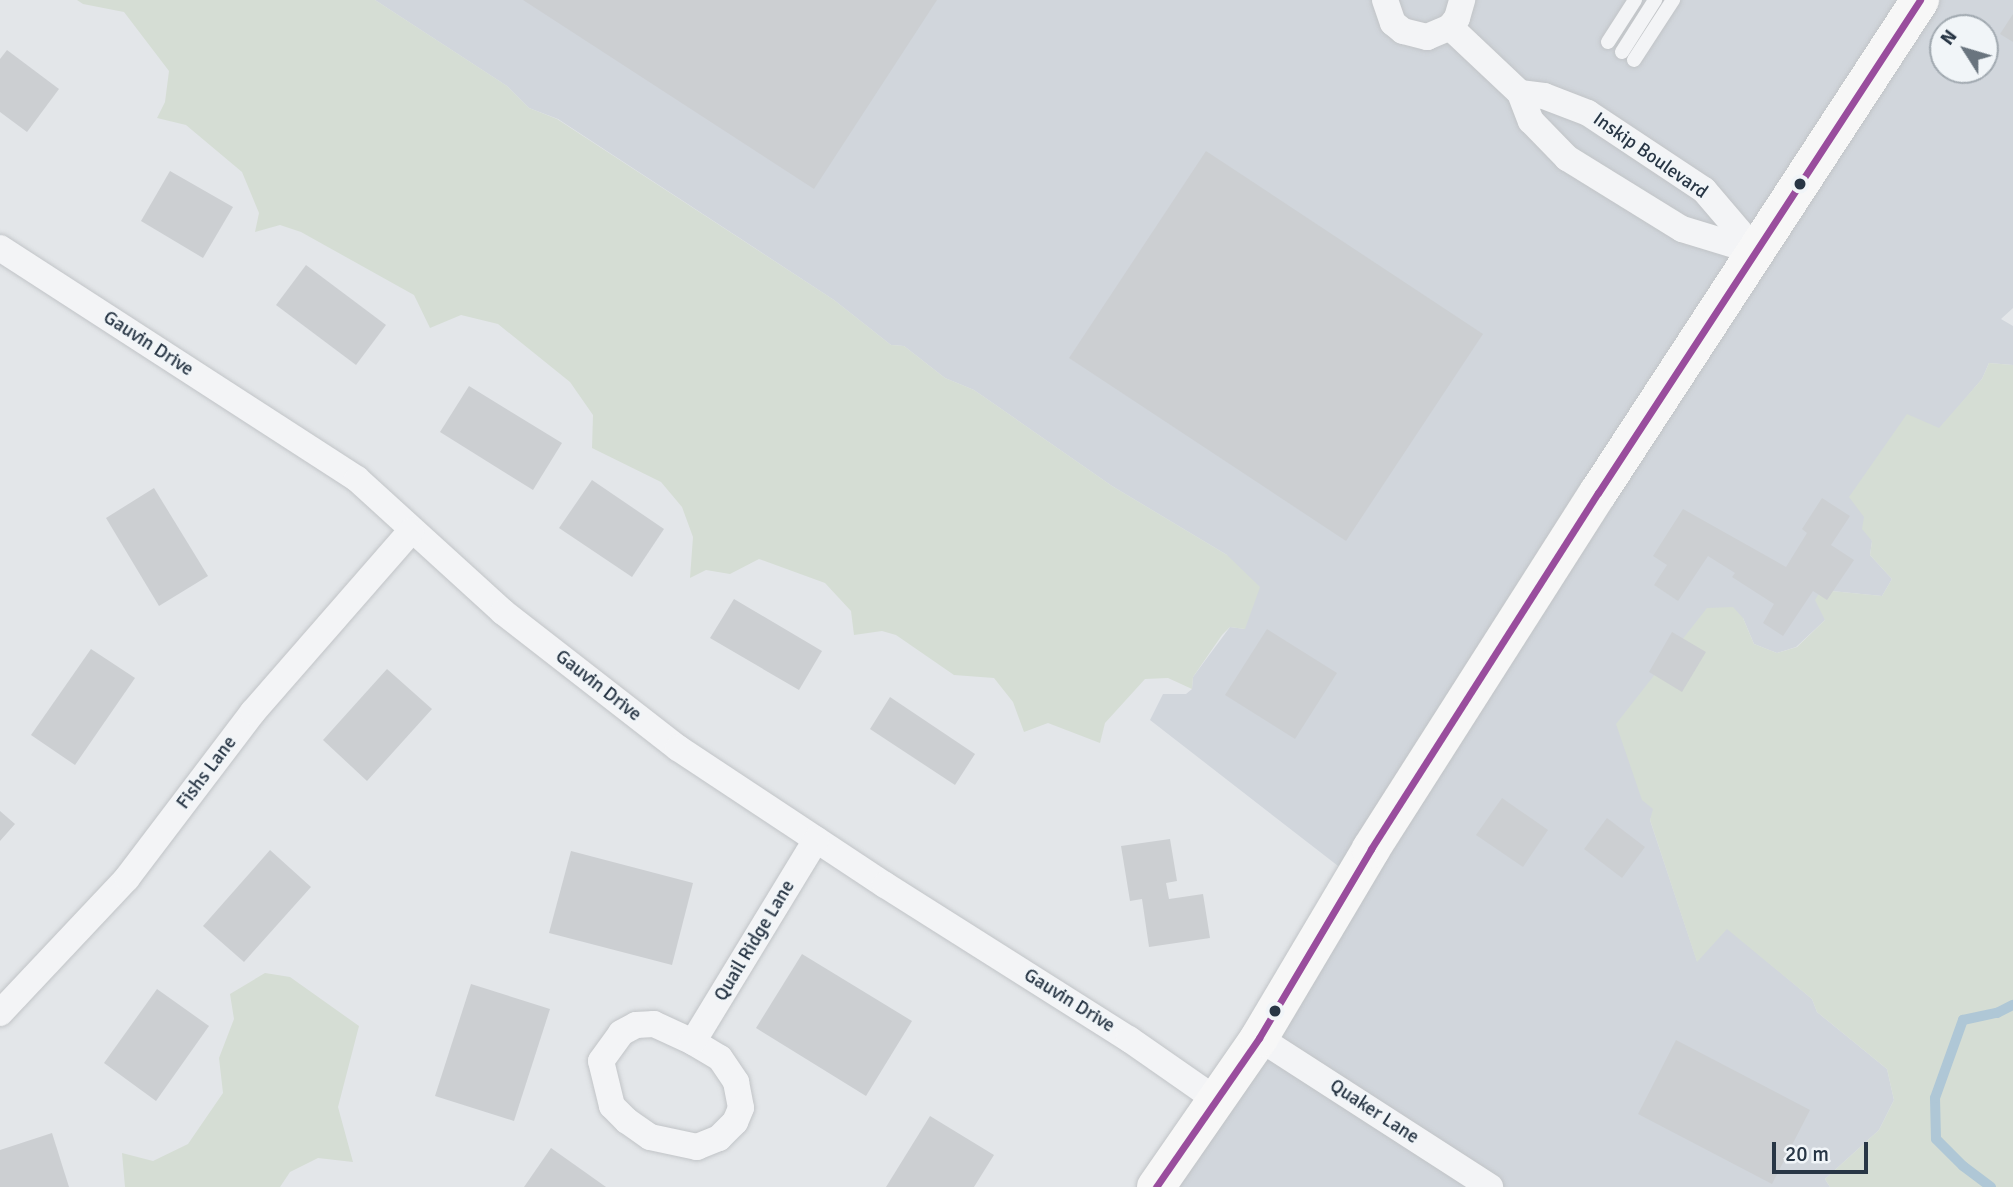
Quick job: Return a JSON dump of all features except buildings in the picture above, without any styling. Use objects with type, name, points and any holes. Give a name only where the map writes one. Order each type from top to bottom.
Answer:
[{"type":"main road","points":[[1156,1187],[1259,1038],[1371,849],[1598,493],[1920,0]]},
{"type":"street","points":[[1385,0],[1394,23],[1415,36],[1427,37],[1450,27],[1457,18],[1462,0]]},
{"type":"street","name":"Inskip Boulevard","points":[[1450,27],[1520,93],[1531,121],[1567,158],[1682,229],[1757,252]]},
{"type":"street","name":"Inskip Boulevard","points":[[1520,93],[1544,96],[1588,113],[1681,174],[1704,190],[1757,252]]},
{"type":"street","name":"Gauvin Drive","points":[[0,248],[357,479],[503,612],[678,748],[816,840],[1129,1039],[1215,1099]]},
{"type":"street","name":"Fishs Lane","points":[[0,1013],[127,878],[253,712],[411,531]]},
{"type":"street","name":"Quail Ridge Lane","points":[[693,1042],[816,840]]},
{"type":"street","points":[[654,1024],[693,1042],[720,1058],[736,1082],[741,1108],[735,1122],[719,1138],[697,1147],[650,1138],[612,1106],[601,1061],[621,1033],[636,1025],[654,1024]]},
{"type":"street","name":"Quaker Lane","points":[[1259,1038],[1490,1187]]},
{"type":"lane","points":[[1608,42],[1635,0]]},
{"type":"lane","points":[[1655,0],[1628,56],[1673,0]]},
{"type":"shaded area","points":[[77,0],[375,0],[507,86],[529,108],[557,119],[834,300],[891,345],[904,346],[945,378],[974,390],[1112,486],[1227,555],[1260,587],[1245,629],[1230,627],[1222,635],[1193,677],[1192,689],[1168,678],[1145,679],[1105,723],[1100,743],[1048,723],[1024,732],[1013,702],[994,678],[954,675],[896,635],[882,631],[854,635],[851,611],[825,583],[759,559],[730,574],[706,570],[690,578],[693,537],[682,507],[661,482],[592,448],[593,415],[570,382],[498,324],[461,315],[430,328],[414,295],[301,232],[280,225],[255,232],[259,213],[242,172],[186,125],[157,118],[165,102],[169,71],[124,12],[83,4]]},
{"type":"shaded area","points":[[375,0],[2013,0],[2013,308],[2001,319],[2013,326],[2013,365],[1989,363],[1982,379],[1864,517],[1872,541],[1870,555],[1892,579],[1882,596],[1821,590],[1825,620],[1796,647],[1777,653],[1754,644],[1743,618],[1650,820],[1697,961],[1727,928],[1812,999],[1817,1012],[1887,1069],[1894,1100],[1879,1130],[1825,1179],[1830,1187],[1138,1187],[1343,876],[1342,869],[1150,720],[1163,694],[1186,694],[1192,689],[1193,677],[1230,627],[1245,629],[1227,555],[1112,486],[974,390],[945,378],[904,346],[891,345],[834,300],[558,119],[529,108],[507,86]]},
{"type":"shaded area","points":[[1989,363],[2013,365],[2013,1187],[1830,1187],[1825,1179],[1879,1130],[1894,1100],[1887,1069],[1817,1012],[1812,999],[1727,929],[1697,962],[1650,820],[1653,809],[1642,800],[1616,724],[1707,608],[1733,607],[1743,618],[1754,644],[1777,653],[1797,647],[1825,620],[1815,600],[1821,590],[1882,596],[1892,579],[1870,555],[1872,541],[1862,529],[1864,517],[1849,497],[1907,414],[1939,428],[1982,379]]},
{"type":"shaded area","points":[[265,973],[290,977],[359,1026],[338,1107],[353,1162],[318,1158],[290,1172],[280,1187],[125,1187],[122,1153],[153,1161],[188,1144],[223,1093],[219,1058],[234,1019],[230,994]]},
{"type":"waterway","points":[[1991,1187],[1963,1166],[1936,1139],[1935,1098],[1963,1020],[1997,1013],[2013,1005]]},
{"type":"transit line","points":[[1156,1187],[1259,1038],[1371,849],[1598,493],[1920,0]]}]
